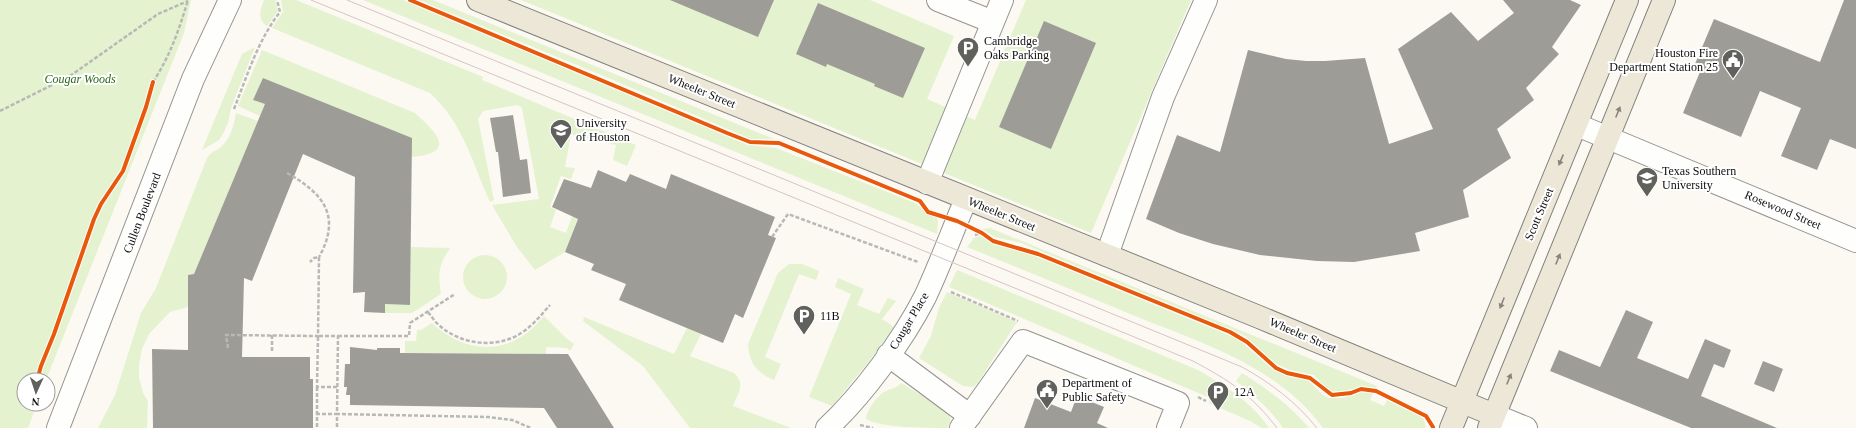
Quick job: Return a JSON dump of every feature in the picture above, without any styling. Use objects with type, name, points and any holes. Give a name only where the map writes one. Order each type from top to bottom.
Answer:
[{"type":"main road","name":"Wheeler Street","points":[[478,0],[1107,255],[1462,401],[1491,421]]},
{"type":"main road","name":"Scott Street","points":[[1451,428],[1627,0]]},
{"type":"main road","points":[[1491,421],[1664,0]]},
{"type":"main road","points":[[1608,49],[1638,62]]},
{"type":"street","name":"Cullen Boulevard","points":[[58,428],[193,79],[230,0]]},
{"type":"street","points":[[938,0],[993,22]]},
{"type":"street","points":[[927,183],[1002,0]]},
{"type":"street","points":[[1107,255],[1163,97],[1206,0]]},
{"type":"street","name":"Rosewood Street","points":[[1577,124],[1607,138],[1856,241]]},
{"type":"street","name":"Cougar Place","points":[[827,428],[856,399],[906,329],[924,298],[943,258],[964,229],[966,199]]},
{"type":"street","points":[[888,355],[965,422],[1023,341],[1178,403],[1168,428]]},
{"type":"street","name":"Wheeler Street","points":[[1491,421],[1526,428]]},
{"type":"path","points":[[151,88],[152,82],[165,64],[176,39],[188,0]]},
{"type":"path","points":[[0,111],[70,76],[158,14],[188,0]]},
{"type":"path","points":[[234,109],[258,48],[270,25],[280,12],[277,0]]},
{"type":"path","points":[[287,173],[311,187],[327,207],[329,218],[324,248],[319,257],[317,428]]},
{"type":"path","points":[[772,237],[788,214],[918,261],[916,266]]},
{"type":"path","points":[[964,229],[982,232],[988,237]]},
{"type":"path","points":[[964,229],[982,232]]},
{"type":"path","points":[[310,262],[314,258],[319,257]]},
{"type":"path","points":[[946,290],[1020,321]]},
{"type":"path","points":[[228,348],[226,335],[409,336],[410,323],[455,294]]},
{"type":"path","points":[[428,312],[440,326],[453,335],[471,342],[489,343],[506,341],[523,332],[550,305]]},
{"type":"path","points":[[272,336],[272,353]]},
{"type":"path","points":[[337,428],[338,336]]},
{"type":"path","points":[[317,387],[337,386]]},
{"type":"path","points":[[1192,394],[1206,401]]},
{"type":"path","points":[[316,414],[488,417],[512,420],[531,428]]},
{"type":"green space","name":"Cougar Woods","points":[[0,0],[191,0],[184,33],[49,372],[16,372],[16,412],[34,412],[28,428],[0,428]]},
{"type":"green space","points":[[264,0],[275,0],[278,11],[267,26],[262,20],[260,14]]},
{"type":"green space","points":[[281,0],[296,0],[483,77],[482,80],[636,145],[627,166],[613,160],[616,145],[571,134],[565,167],[575,168],[571,179],[561,176],[550,207],[556,210],[550,227],[566,233],[577,203],[587,207],[577,220],[565,252],[535,270],[517,247],[492,205],[539,199],[522,108],[518,105],[483,111],[478,119],[494,200],[490,202],[459,130],[451,117],[430,93],[272,28],[283,12]]},
{"type":"green space","points":[[363,0],[403,0],[748,145],[776,148],[915,203],[928,212],[937,214],[937,234]]},
{"type":"green space","points":[[419,0],[433,0],[774,139],[751,139]]},
{"type":"green space","points":[[521,0],[870,0],[954,36],[927,99],[975,120],[1026,0],[1191,0],[1091,233]]},
{"type":"green space","points":[[255,47],[231,108],[228,123],[224,132],[219,140],[202,150],[242,54]]},
{"type":"green space","points":[[262,50],[415,113],[436,135],[439,141],[439,147],[435,151],[426,155],[411,157],[411,138],[263,78],[253,100],[265,104],[260,116],[238,106]]},
{"type":"green space","points":[[236,113],[258,121],[194,274],[188,275],[188,307],[170,312],[149,334],[142,349],[139,364],[139,378],[143,393],[148,401],[147,428],[98,428],[115,395],[141,313],[156,288],[207,158],[228,139]]},
{"type":"green space","points":[[990,228],[1377,386],[1376,388],[1364,387],[1335,392],[1329,391],[1314,375],[1290,370],[1274,363],[1245,336],[1021,243],[995,237],[982,229]]},
{"type":"green space","points":[[980,236],[995,244],[1018,249],[1238,339],[1275,371],[1285,375],[1307,379],[1323,395],[1329,398],[1342,398],[1361,392],[1373,393],[1370,400],[1384,406],[1387,400],[1423,417],[1426,428],[1323,428],[1304,406],[1283,388],[1260,372],[1235,358],[1183,335],[967,247],[974,238]]},
{"type":"green space","points":[[411,247],[450,248],[443,260],[439,275],[441,294],[412,313],[385,313],[385,304],[410,305]]},
{"type":"green space","points":[[481,255],[489,255],[501,261],[507,273],[507,281],[501,293],[489,299],[481,299],[469,293],[463,281],[463,273],[469,261]]},
{"type":"green space","points":[[789,264],[802,264],[819,271],[816,280],[799,274],[765,357],[781,364],[774,380],[759,371],[752,362],[748,344],[778,273]]},
{"type":"green space","points":[[957,270],[1198,370],[1246,402],[1269,428],[1262,428],[1250,421],[1209,403],[1210,398],[949,287]]},
{"type":"green space","points":[[838,278],[864,289],[857,305],[879,314],[888,298],[896,301],[882,319],[894,327],[867,364],[832,406],[809,397],[851,294],[835,287]]},
{"type":"green space","points":[[947,292],[1017,322],[977,384],[973,387],[963,386],[919,358],[931,336],[939,308]]},
{"type":"green space","points":[[544,316],[574,344],[570,351],[567,348],[546,347],[546,354],[405,353],[405,341],[416,341],[417,330],[421,330],[432,323],[451,337],[473,346],[484,347],[508,343],[523,336]]},
{"type":"green space","points":[[584,317],[674,354],[687,328],[701,334],[690,356],[734,373],[738,377],[740,381],[740,389],[733,406],[791,428],[690,428],[643,366],[583,321]]},
{"type":"green space","points":[[1242,373],[1278,398],[1309,428],[1283,428],[1261,403],[1236,381]]},
{"type":"green space","points":[[901,383],[947,411],[951,420],[948,428],[893,426],[866,419],[870,408],[878,397]]},
{"type":"building","points":[[670,0],[774,0],[758,37]]},
{"type":"building","points":[[1503,0],[1570,0],[1581,5],[1552,47],[1559,54],[1526,88],[1534,100],[1497,129],[1511,158],[1463,190],[1469,217],[1415,233],[1420,251],[1354,262],[1317,261],[1260,255],[1213,244],[1179,233],[1146,219],[1177,135],[1220,152],[1248,50],[1286,59],[1306,61],[1365,58],[1389,144],[1433,129],[1398,49],[1451,12],[1478,41],[1514,13]]},
{"type":"building","points":[[1844,0],[1856,0],[1856,149],[1830,139],[1817,170],[1781,156],[1801,108],[1760,91],[1741,137],[1683,113],[1702,67],[1695,64],[1714,19],[1820,62]]},
{"type":"building","points":[[818,3],[925,48],[903,98],[874,86],[875,84],[827,64],[826,67],[796,54]]},
{"type":"building","points":[[1044,21],[1096,43],[1051,149],[999,127]]},
{"type":"building","points":[[263,78],[412,138],[410,305],[385,304],[385,313],[364,312],[365,292],[353,293],[355,177],[303,154],[252,281],[244,278],[242,357],[310,357],[310,379],[313,379],[313,428],[153,428],[152,349],[188,350],[188,275],[194,274],[265,104],[253,100]]},
{"type":"building","points":[[513,115],[520,160],[527,159],[531,193],[503,197],[498,152],[496,152],[490,118]]},
{"type":"building","points":[[598,170],[626,182],[630,174],[666,189],[671,174],[775,217],[768,235],[776,238],[743,318],[735,314],[723,343],[619,300],[626,284],[591,270],[594,264],[565,252],[578,219],[552,207],[564,179],[591,188]]},
{"type":"building","points":[[1626,310],[1653,322],[1637,358],[1688,379],[1705,339],[1731,350],[1724,368],[1714,364],[1701,396],[1777,428],[1691,428],[1550,371],[1559,350],[1600,367]]},
{"type":"building","points":[[350,347],[377,350],[377,348],[400,348],[400,353],[568,354],[614,428],[557,428],[544,408],[350,405],[350,395],[346,395],[347,387],[344,387],[345,364],[350,364]]},
{"type":"building","points":[[1763,361],[1783,369],[1774,392],[1754,384]]},
{"type":"building","name":"Department of Public Safety","points":[[1077,396],[1104,407],[1097,423],[1108,428],[1024,428],[1035,398],[1071,412]]},
{"type":"tram line","points":[[311,0],[1193,361],[1239,389],[1258,406],[1277,428]]},
{"type":"tram line","points":[[347,0],[1242,367],[1292,401],[1317,428]]},
{"type":"cycle path","points":[[410,0],[750,142],[779,143],[920,201],[928,212],[957,221],[982,233],[993,241],[1038,254],[1230,332],[1247,342],[1276,368],[1287,373],[1310,378],[1332,395],[1351,393],[1361,389],[1376,391],[1426,416],[1433,427]]},
{"type":"cycle path","points":[[39,372],[94,219],[101,204],[123,171],[146,107],[153,82]]},
{"type":"place","name":"Cambridge Oaks Parking","points":[[968,68]]},
{"type":"place","name":"Houston Fire Department Station 25","points":[[1733,80]]},
{"type":"place","name":"University of Houston","points":[[561,150]]},
{"type":"place","name":"Texas Southern University","points":[[1647,198]]},
{"type":"place","name":"11B","points":[[804,336]]},
{"type":"place","name":"Department of Public Safety","points":[[1047,410]]},
{"type":"place","name":"12A","points":[[1218,412]]}]
